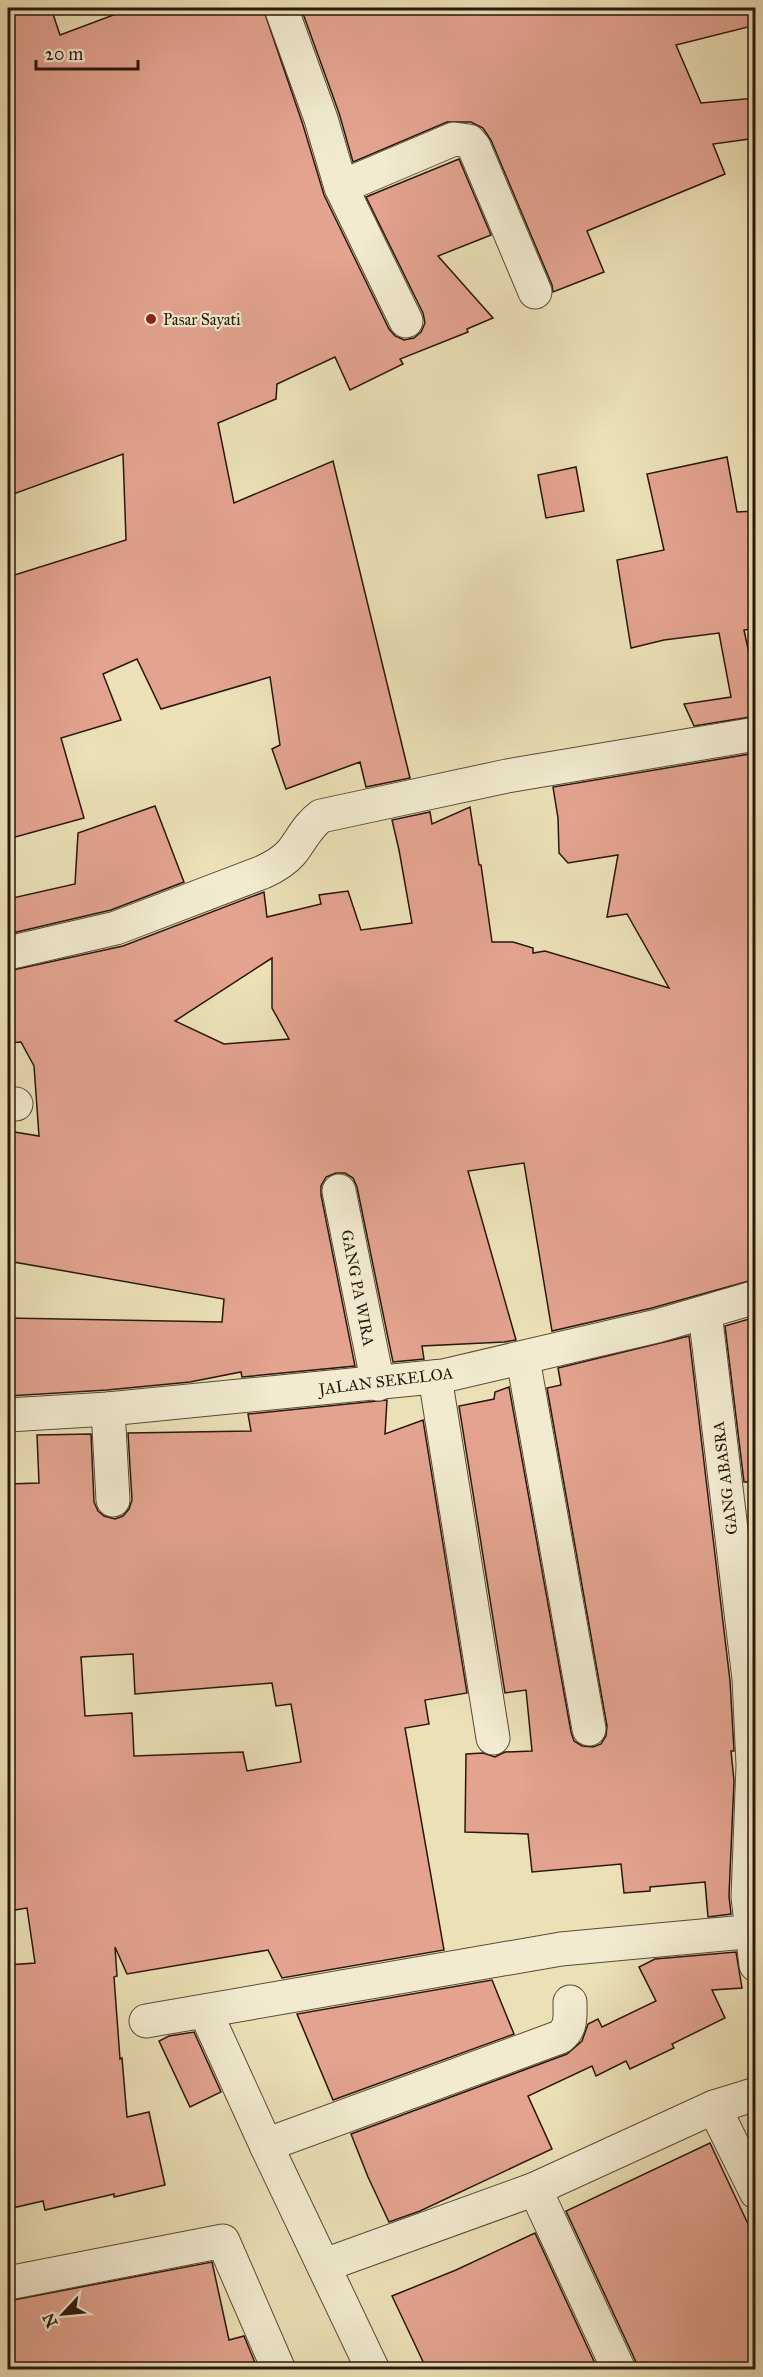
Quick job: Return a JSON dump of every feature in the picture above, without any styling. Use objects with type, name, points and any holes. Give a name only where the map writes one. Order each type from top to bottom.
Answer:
[{"type":"street","points":[[280,8],[321,119],[341,187],[406,321]]},
{"type":"street","points":[[341,187],[454,139],[469,141],[474,147],[535,291]]},
{"type":"street","points":[[8,954],[116,928],[263,872],[278,865],[291,853],[307,828],[321,816],[507,776],[756,734]]},
{"type":"street","name":"GANG PA WIRA","points":[[339,1191],[378,1384]]},
{"type":"street","name":"JALAN SEKELOA","points":[[8,1415],[108,1409],[435,1377],[523,1359],[705,1313],[756,1297]]},
{"type":"street","name":"GANG ABASRA","points":[[705,1313],[749,1679],[753,1766],[748,1897],[754,1931],[756,1965]]},
{"type":"street","points":[[523,1359],[589,1729]]},
{"type":"street","points":[[435,1377],[493,1738]]},
{"type":"street","points":[[108,1409],[113,1500]]},
{"type":"street","points":[[146,2021],[561,1949],[754,1931]]},
{"type":"street","points":[[266,2145],[560,2037],[570,2022],[570,2002]]},
{"type":"street","points":[[205,2011],[373,2370]]},
{"type":"street","points":[[325,2265],[535,2188],[714,2107],[756,2094]]},
{"type":"street","points":[[714,2107],[756,2192]]},
{"type":"street","points":[[535,2188],[619,2370]]},
{"type":"street","points":[[8,2283],[223,2241],[279,2370]]},
{"type":"building","points":[[8,8],[51,8],[60,35],[132,8],[263,8],[324,195],[389,329],[395,336],[404,340],[414,338],[421,332],[425,323],[423,313],[366,197],[459,159],[491,235],[438,256],[493,318],[467,329],[468,332],[400,359],[403,364],[350,390],[335,357],[277,384],[276,399],[218,423],[234,503],[333,461],[410,778],[366,787],[360,762],[286,789],[272,749],[280,745],[270,677],[161,709],[137,659],[103,674],[121,720],[61,738],[84,818],[8,839],[8,577],[126,540],[123,454],[8,496]]},
{"type":"building","points":[[301,8],[756,8],[756,25],[676,45],[701,103],[756,98],[756,138],[713,144],[725,174],[587,231],[604,272],[553,292],[491,140],[483,128],[471,122],[447,122],[353,162],[339,113]]},
{"type":"building","points":[[727,457],[737,512],[756,511],[756,628],[744,630],[756,686],[756,716],[694,726],[684,704],[731,697],[719,633],[664,640],[631,648],[617,560],[664,550],[647,474]]},
{"type":"building","points":[[576,467],[584,511],[546,518],[538,475]]},
{"type":"building","points":[[756,753],[756,1279],[652,1308],[552,1331],[524,1163],[468,1171],[516,1340],[422,1346],[424,1359],[393,1362],[357,1187],[353,1178],[345,1173],[336,1173],[326,1177],[321,1186],[321,1195],[355,1366],[242,1377],[241,1372],[190,1382],[8,1396],[8,1318],[222,1322],[224,1299],[8,1261],[8,1131],[39,1136],[34,1066],[21,1042],[8,1043],[8,971],[123,946],[264,892],[267,917],[321,904],[319,895],[348,891],[361,930],[412,923],[392,820],[430,812],[432,824],[470,807],[492,942],[513,942],[533,948],[533,953],[545,951],[669,988],[627,914],[607,917],[618,855],[568,863],[559,853],[558,818],[553,787]],"holes":[[[272,958],[272,1008],[289,1039],[224,1044],[175,1021]]]},
{"type":"building","points":[[155,806],[184,882],[111,910],[8,934],[8,899],[75,884],[78,833]]},
{"type":"building","points":[[756,1317],[756,1482],[744,1482],[725,1326]]},
{"type":"building","points":[[689,1336],[730,1681],[734,1751],[731,1751],[734,1781],[729,1896],[731,1914],[708,1917],[705,1882],[650,1887],[650,1891],[624,1893],[621,1864],[532,1872],[528,1834],[465,1832],[466,1754],[483,1753],[495,1757],[505,1752],[532,1751],[526,1690],[505,1693],[459,1406],[494,1399],[495,1392],[509,1387],[571,1732],[574,1741],[582,1746],[593,1747],[601,1744],[606,1736],[607,1726],[547,1388],[561,1385],[558,1368]]},
{"type":"building","points":[[387,1400],[385,1434],[423,1420],[467,1693],[425,1700],[429,1724],[405,1728],[444,1950],[282,1978],[268,1950],[127,1974],[115,1947],[117,1976],[114,1977],[127,2117],[149,2112],[165,2185],[45,2210],[43,2201],[8,2209],[8,1965],[35,1963],[27,1908],[8,1911],[8,1484],[39,1483],[37,1435],[91,1434],[94,1502],[98,1511],[104,1516],[115,1519],[123,1516],[132,1500],[128,1433],[251,1431],[248,1414]],"holes":[[[133,1654],[135,1694],[272,1683],[276,1706],[291,1704],[301,1762],[247,1771],[243,1752],[134,1756],[132,1713],[85,1716],[81,1657]]]},
{"type":"building","points":[[736,1952],[742,1988],[712,1990],[725,2018],[672,2044],[674,2048],[630,2069],[626,2061],[596,2076],[592,2066],[528,2096],[552,2149],[420,2211],[389,2222],[351,2134],[567,2054],[582,2041],[588,2024],[598,2019],[602,2027],[656,2001],[639,1967],[655,1959]]},
{"type":"building","points":[[492,1980],[514,2034],[333,2100],[297,2014]]},
{"type":"building","points":[[194,2032],[221,2092],[190,2107],[159,2041],[169,2036]]},
{"type":"building","points":[[710,2143],[756,2241],[756,2370],[637,2370],[636,2362],[566,2211]]},
{"type":"building","points":[[535,2233],[598,2370],[427,2370],[392,2296],[456,2270]]},
{"type":"building","points":[[212,2262],[229,2340],[244,2336],[258,2370],[15,2370],[8,2334],[8,2301]]},
{"type":"place","name":"Pasar Sayati","points":[[151,319]]}]
